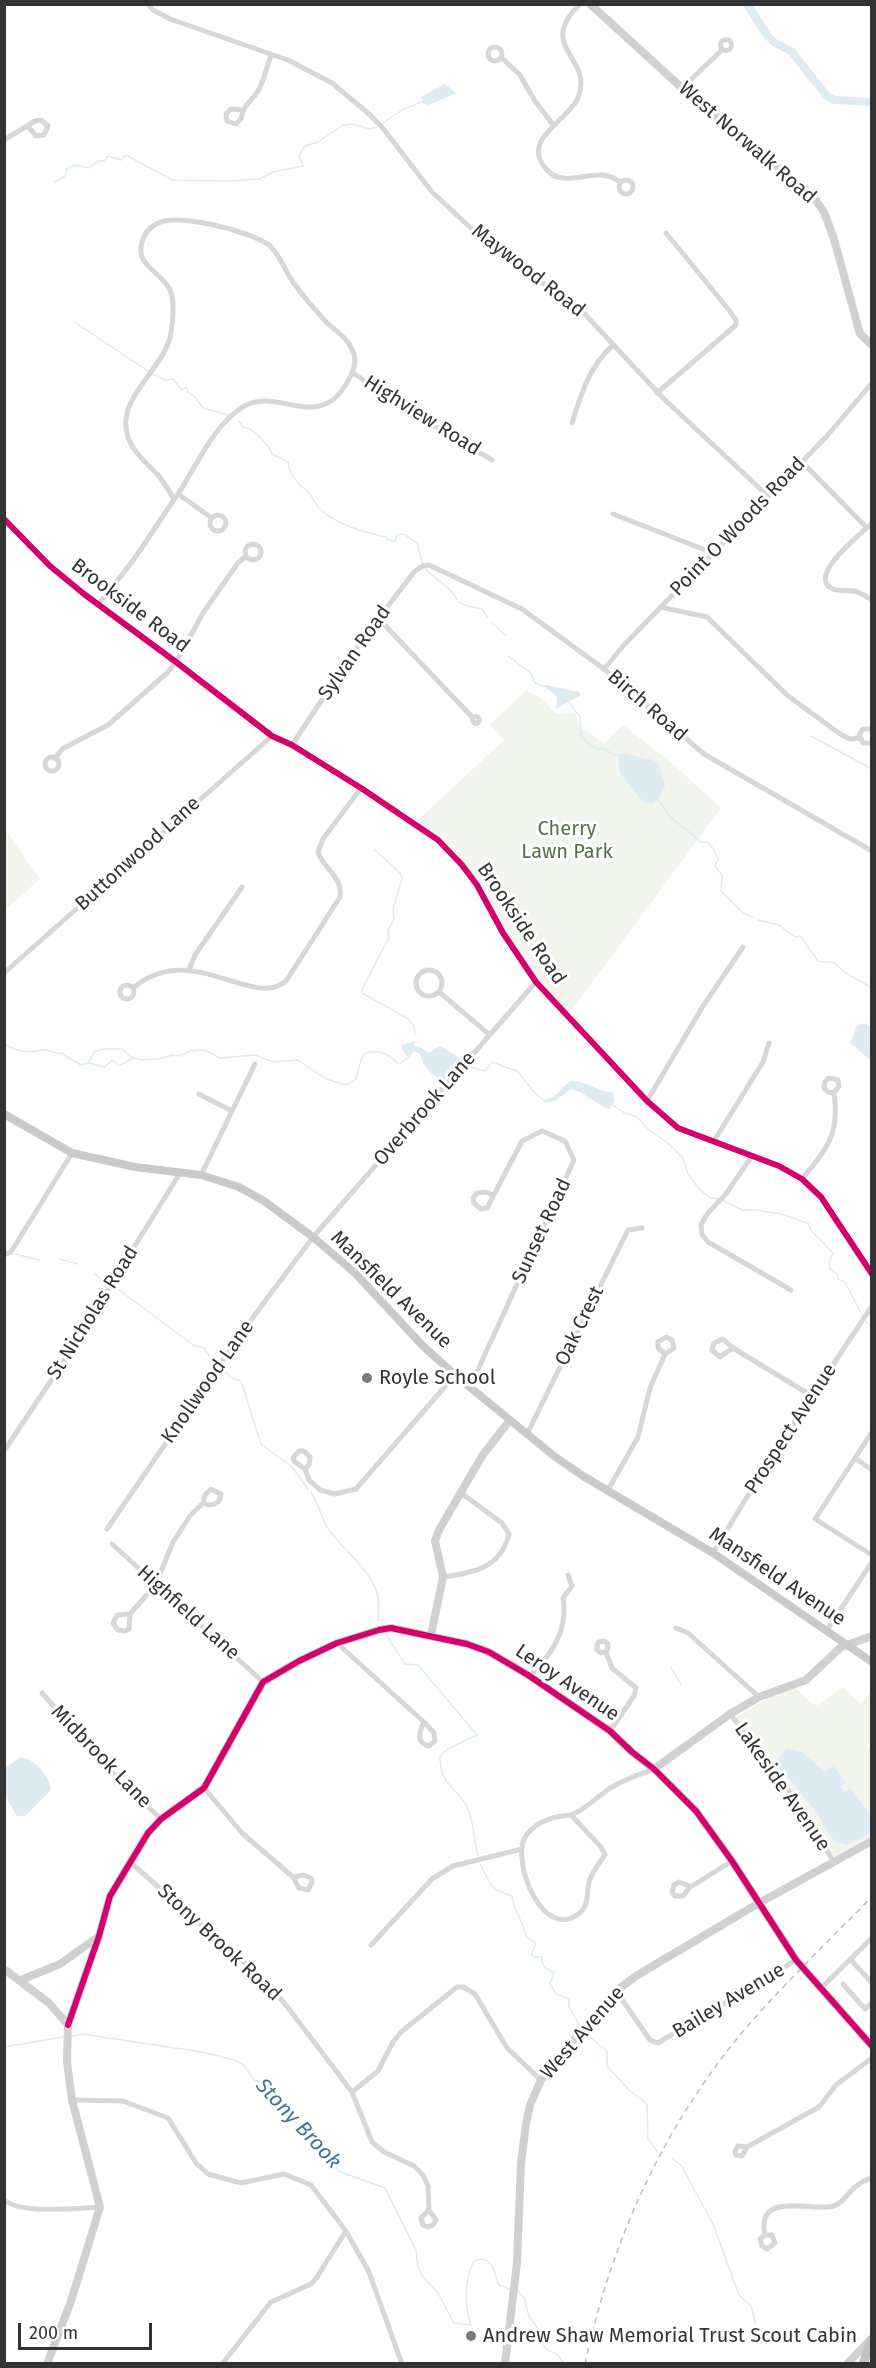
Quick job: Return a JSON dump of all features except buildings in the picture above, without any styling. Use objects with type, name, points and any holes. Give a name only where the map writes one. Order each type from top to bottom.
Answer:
[{"type":"highway","points":[[867,2357],[872,2339]]},
{"type":"main road","name":"Mansfield Avenue","points":[[4,1114],[72,1152],[135,1167],[201,1175],[239,1187],[264,1201],[313,1237],[355,1273],[422,1345],[554,1456],[713,1553],[872,1662]]},
{"type":"street","name":"Maywood Road","points":[[148,4],[153,10],[170,19],[303,66],[332,83],[354,100],[382,127],[421,180],[438,198],[511,262],[574,303],[657,393],[768,496]]},
{"type":"street","points":[[580,4],[565,22],[562,33],[563,43],[580,74],[579,98],[543,137],[538,148],[542,163],[549,172],[557,177],[570,179],[602,174],[613,176],[620,182]]},
{"type":"street","name":"West Norwalk Road","points":[[590,4],[682,88],[754,144],[821,206],[834,239],[860,334],[872,345]]},
{"type":"street","points":[[682,88],[722,50]]},
{"type":"street","points":[[242,110],[256,95],[271,55]]},
{"type":"street","points":[[501,57],[520,75],[535,101],[554,126]]},
{"type":"street","points":[[4,140],[19,129],[28,126]]},
{"type":"street","points":[[98,605],[135,558],[176,496],[213,437],[230,417],[254,402],[311,407],[330,403],[339,396],[353,373],[355,358],[350,345],[303,294],[268,245],[227,228],[169,220],[149,229],[140,251],[144,262],[169,288],[173,318],[169,343],[127,407],[126,429],[133,448],[176,496],[212,518]]},
{"type":"street","points":[[657,393],[736,325],[736,320],[729,310],[666,233]]},
{"type":"street","points":[[572,423],[582,391],[591,374],[613,345]]},
{"type":"street","name":"Highview Road","points":[[353,373],[431,424],[492,459]]},
{"type":"street","name":"Point O Woods Road","points":[[604,669],[660,607],[850,411],[872,383]]},
{"type":"street","points":[[802,462],[869,525],[829,567],[824,578],[826,584],[833,589],[855,592],[872,600]]},
{"type":"street","points":[[613,514],[713,553]]},
{"type":"street","name":"Brookside Road","points":[[4,519],[50,566],[98,605],[272,736],[292,745],[427,832],[462,865],[477,885],[503,933],[536,982],[648,1101],[678,1128],[779,1166],[802,1179],[821,1197],[872,1274]]},
{"type":"street","points":[[55,759],[62,749],[108,725],[153,686],[176,662],[203,614],[238,563],[246,556]]},
{"type":"street","name":"Sylvan Road","points":[[292,745],[355,650],[408,579],[424,566]]},
{"type":"street","name":"Birch Road","points":[[424,566],[434,567],[522,609],[604,669],[704,754],[872,851]]},
{"type":"street","points":[[660,607],[707,617],[787,695],[840,734],[850,739],[859,738]]},
{"type":"street","points":[[379,619],[473,718]]},
{"type":"street","points":[[872,729],[863,729],[859,733],[859,738],[863,743],[872,743]]},
{"type":"street","name":"Buttonwood Lane","points":[[4,973],[272,736]]},
{"type":"street","points":[[133,988],[153,975],[189,970],[214,974],[260,989],[278,988],[286,981],[340,897],[341,889],[338,880],[322,862],[318,852],[323,839],[361,788]]},
{"type":"street","points":[[189,970],[195,955],[242,887]]},
{"type":"street","points":[[648,1101],[703,1006],[743,947]]},
{"type":"street","points":[[426,971],[437,973],[442,984],[439,992],[428,996],[421,994],[417,987],[419,976],[426,971]]},
{"type":"street","name":"Overbrook Lane","points":[[313,1237],[536,982]]},
{"type":"street","points":[[439,992],[490,1035]]},
{"type":"street","points":[[714,1141],[763,1062],[769,1043]]},
{"type":"street","points":[[201,1175],[255,1064]]},
{"type":"street","points":[[802,1179],[823,1154],[832,1137],[836,1118],[834,1093]]},
{"type":"street","points":[[199,1094],[232,1111]]},
{"type":"street","name":"Sunset Road","points":[[470,1387],[574,1160],[565,1141],[542,1131],[522,1141],[493,1195]]},
{"type":"street","points":[[4,1255],[11,1252],[72,1152]]},
{"type":"street","points":[[752,1156],[726,1194],[707,1214],[701,1225],[702,1234],[708,1242],[791,1290]]},
{"type":"street","name":"St Nicholas Road","points":[[4,1451],[58,1370],[180,1173]]},
{"type":"street","name":"Oak Crest","points":[[527,1434],[628,1230],[642,1228]]},
{"type":"street","name":"Knollwood Lane","points":[[107,1529],[242,1332],[313,1237]]},
{"type":"street","name":"Prospect Avenue","points":[[713,1553],[767,1464],[872,1306]]},
{"type":"street","points":[[734,1348],[812,1396]]},
{"type":"street","points":[[608,1490],[638,1437],[650,1388],[665,1354]]},
{"type":"street","points":[[305,1469],[309,1480],[320,1490],[335,1494],[356,1489],[455,1375]]},
{"type":"street","points":[[431,1635],[443,1577],[435,1541],[439,1530],[482,1456],[510,1420]]},
{"type":"street","points":[[872,1432],[815,1519],[872,1555]]},
{"type":"street","points":[[855,1458],[872,1470]]},
{"type":"street","points":[[443,1577],[472,1574],[485,1567],[503,1550],[509,1534],[502,1523],[461,1493]]},
{"type":"street","points":[[130,1614],[156,1584],[173,1542],[190,1516],[203,1503]]},
{"type":"street","name":"Highfield Lane","points":[[111,1544],[263,1682]]},
{"type":"street","points":[[827,1630],[872,1562]]},
{"type":"street","points":[[531,1677],[533,1670],[546,1658],[559,1637],[565,1614],[563,1598],[572,1586],[568,1575]]},
{"type":"street","name":"Leroy Avenue","points":[[263,1682],[337,1643],[391,1628],[467,1644],[489,1652],[531,1677],[610,1731],[654,1769],[696,1811],[732,1861],[796,1960],[872,2046]]},
{"type":"street","points":[[676,1629],[688,1633],[759,1697]]},
{"type":"street","points":[[571,1815],[601,1847],[605,1855],[594,1870],[589,1882],[588,1903],[576,1916],[563,1919],[550,1916],[527,1885],[522,1849],[524,1839],[533,1827],[550,1818],[571,1815],[617,1784],[654,1769],[730,1714],[759,1697],[806,1680],[841,1647],[872,1636]]},
{"type":"street","points":[[337,1643],[424,1722]]},
{"type":"street","points":[[606,1652],[612,1668],[636,1688],[634,1696],[610,1731]]},
{"type":"street","points":[[47,2364],[71,2301],[100,2207],[72,2100],[67,2062],[68,2025],[99,1936],[110,1896],[148,1833],[161,1819],[204,1788],[263,1682]]},
{"type":"street","name":"Midbrook Lane","points":[[42,1693],[90,1746],[94,1755],[161,1819]]},
{"type":"street","name":"Lakeside Avenue","points":[[730,1714],[801,1807],[833,1861]]},
{"type":"street","points":[[204,1788],[242,1833],[293,1877]]},
{"type":"street","name":"West Avenue","points":[[505,2364],[517,2263],[521,2163],[530,2105],[541,2080],[616,1991],[650,1967],[759,1903],[872,1841]]},
{"type":"street","points":[[371,1945],[432,1879],[444,1870],[522,1849]]},
{"type":"street","points":[[689,1888],[732,1861]]},
{"type":"street","name":"Stony Brook Road","points":[[130,1862],[264,1980],[292,2012],[352,2092],[372,2142],[384,2152],[419,2170],[428,2186],[429,2210]]},
{"type":"street","points":[[21,1980],[60,1965],[99,1936]]},
{"type":"street","points":[[820,1989],[872,1938]]},
{"type":"street","points":[[850,1959],[872,1983]]},
{"type":"street","name":"Bailey Avenue","points":[[616,1991],[650,2040],[658,2043],[796,1960]]},
{"type":"street","points":[[4,1969],[49,2003],[68,2025]]},
{"type":"street","points":[[843,1984],[865,2009],[872,2003]]},
{"type":"street","points":[[352,2092],[378,2071],[393,2042],[401,2032],[456,1987],[463,1987],[475,1994],[507,2048],[541,2080]]},
{"type":"street","points":[[747,2147],[819,2108],[836,2085],[872,2058]]},
{"type":"street","points":[[72,2100],[123,2101],[168,2118],[196,2163],[208,2174],[241,2183],[284,2174],[311,2185],[345,2231],[369,2272],[402,2364]]},
{"type":"street","points":[[765,2235],[762,2224],[769,2213],[775,2209],[793,2205],[827,2207],[838,2205],[856,2185],[872,2177]]},
{"type":"street","points":[[4,2199],[7,2203],[25,2209],[100,2207]]},
{"type":"street","points":[[222,2364],[272,2302],[315,2280],[345,2231]]},
{"type":"street","points":[[847,2364],[872,2339]]},
{"type":"street","points":[[859,2364],[867,2357]]},
{"type":"green space","name":"Cherry Lawn Park","points":[[526,691],[541,698],[556,714],[575,713],[581,728],[604,743],[623,725],[674,765],[721,808],[565,1019],[542,994],[455,857],[415,823],[504,740],[490,725]]},
{"type":"green space","points":[[4,828],[40,879],[5,910],[4,910]]},
{"type":"green space","points":[[795,1687],[812,1704],[819,1705],[843,1687],[861,1704],[871,1690],[871,1743],[867,1745],[872,1752],[871,1838],[834,1857],[806,1811],[735,1717],[780,1691]]},
{"type":"shaded area","points":[[445,84],[456,93],[429,105],[422,103],[421,97]]},
{"type":"shaded area","points":[[542,685],[578,691],[581,695],[556,709],[557,696]]},
{"type":"shaded area","points":[[621,753],[653,760],[659,765],[665,786],[658,800],[651,804],[643,802],[620,773],[618,756]]},
{"type":"shaded area","points":[[864,1023],[871,1027],[871,1060],[850,1043],[857,1026]]},
{"type":"shaded area","points":[[415,1041],[414,1046],[429,1053],[440,1046],[462,1060],[444,1081],[428,1070],[420,1054],[414,1051],[409,1059],[402,1050],[402,1045]]},
{"type":"shaded area","points":[[571,1081],[582,1082],[612,1092],[615,1100],[609,1109],[605,1108],[571,1089],[555,1101],[543,1103]]},
{"type":"shaded area","points":[[787,1748],[802,1752],[825,1772],[833,1766],[846,1783],[841,1786],[845,1792],[850,1788],[871,1816],[871,1832],[847,1845],[835,1842],[813,1808],[775,1762]]},
{"type":"shaded area","points":[[21,1757],[41,1769],[48,1779],[51,1790],[25,1816],[17,1816],[5,1796],[5,1768]]},
{"type":"waterway","points":[[747,4],[767,35],[775,43],[791,51],[827,96],[834,100],[872,102]]},
{"type":"waterway","points":[[383,123],[402,110],[421,102]]},
{"type":"waterway","points":[[55,182],[65,176],[67,169],[74,165],[89,168],[98,161],[104,161],[108,156],[121,160],[126,155],[172,180],[259,179],[273,172],[303,166],[299,156],[305,146],[318,142],[343,125],[352,124],[370,129],[377,127]]},
{"type":"waterway","points":[[76,323],[148,371]]},
{"type":"waterway","points":[[152,374],[166,380],[173,379],[181,389],[187,388],[203,408],[228,415]]},
{"type":"waterway","points":[[239,421],[243,427],[260,437],[272,454],[288,462],[294,478],[328,516],[344,524],[386,537],[388,540],[395,541],[397,535],[404,534],[418,544],[423,564]]},
{"type":"waterway","points":[[425,568],[450,590],[457,600]]},
{"type":"waterway","points":[[459,602],[482,609],[488,618]]},
{"type":"waterway","points":[[491,622],[505,635]]},
{"type":"waterway","points":[[508,656],[531,673],[535,683],[543,686]]},
{"type":"waterway","points":[[569,702],[580,717],[581,737],[596,749],[601,748],[620,757]]},
{"type":"waterway","points":[[811,736],[872,769]]},
{"type":"waterway","points":[[657,799],[675,821],[700,842],[712,846],[718,859],[715,866],[722,875],[721,891],[743,913],[752,917]]},
{"type":"waterway","points":[[375,850],[401,874],[402,879],[393,909],[394,919],[388,930],[389,938],[362,993],[407,1018],[414,1026],[415,1035]]},
{"type":"waterway","points":[[758,920],[779,925],[795,937],[800,936],[818,961],[835,963],[844,972],[872,988]]},
{"type":"waterway","points":[[4,1044],[23,1052],[44,1050],[61,1053],[81,1065],[88,1063],[94,1052],[104,1049],[122,1049],[133,1058],[143,1060],[172,1055],[180,1056],[190,1051],[205,1050],[220,1058],[255,1055],[273,1062],[298,1060],[326,1079],[346,1085],[354,1081],[365,1053],[381,1052],[399,1064],[408,1058]]},
{"type":"waterway","points":[[89,1063],[104,1067],[113,1060],[119,1066],[133,1058]]},
{"type":"waterway","points":[[467,1066],[485,1071],[492,1062],[517,1071],[535,1093],[545,1101]]},
{"type":"waterway","points":[[611,1104],[637,1117],[649,1130],[669,1144],[683,1158],[688,1174],[700,1190],[711,1198],[718,1199]]},
{"type":"waterway","points":[[722,1200],[742,1210],[782,1214],[809,1224],[810,1229],[833,1253],[829,1263],[830,1269],[837,1274],[838,1279],[845,1282],[863,1317]]},
{"type":"waterway","points":[[15,1254],[40,1260]]},
{"type":"waterway","points":[[60,1259],[78,1264]]},
{"type":"waterway","points":[[95,1274],[105,1283]]},
{"type":"waterway","points":[[115,1287],[193,1345],[204,1348],[213,1362]]},
{"type":"waterway","points":[[866,1321],[872,1328]]},
{"type":"waterway","points":[[221,1367],[231,1378],[241,1381],[261,1444],[292,1467],[308,1489]]},
{"type":"waterway","points":[[311,1492],[329,1530],[371,1579],[379,1601],[378,1622]]},
{"type":"waterway","points":[[385,1633],[405,1664],[418,1665],[477,1735],[448,1749],[440,1756],[446,1781],[468,1809],[478,1856]]},
{"type":"waterway","points":[[671,1668],[681,1684]]},
{"type":"waterway","points":[[480,1864],[491,1885],[496,1890],[512,1896],[526,1936],[536,1944],[531,1955],[542,1957],[544,1967],[554,1972],[550,1984],[556,1994],[569,1999],[569,2007],[579,2025]]},
{"type":"waterway","name":"Stony Brook","points":[[72,2036],[82,2034],[202,2052],[243,2064],[254,2080],[262,2083],[338,2171],[385,2188],[416,2250],[418,2267],[423,2277],[438,2293],[454,2323],[471,2325],[466,2293],[468,2276],[474,2261],[480,2259],[489,2262],[499,2285],[510,2289]]},
{"type":"waterway","points":[[586,2034],[607,2051],[607,2066],[630,2091],[647,2104],[648,2139],[657,2151]]},
{"type":"waterway","name":"Stony Brook","points":[[4,2047],[63,2037]]},
{"type":"waterway","points":[[672,2159],[681,2165],[713,2224],[739,2295],[751,2306],[760,2340]]},
{"type":"waterway","name":"Stony Brook","points":[[518,2291],[524,2298],[529,2316],[538,2329],[542,2343],[546,2349],[558,2355],[564,2364]]},
{"type":"railway","points":[[585,2364],[596,2318],[626,2229],[644,2186],[689,2105],[745,2029],[791,1978],[872,1897]]},
{"type":"cycle path","points":[[4,519],[50,566],[84,594],[272,736],[292,745],[361,788],[438,840],[477,885],[503,933],[536,982],[647,1101],[678,1128],[779,1166],[802,1179],[821,1197],[872,1274]]},
{"type":"cycle path","points":[[68,2025],[99,1936],[110,1896],[148,1833],[161,1819],[204,1788],[263,1682],[337,1643],[391,1628],[467,1644],[489,1652],[528,1675],[610,1731],[654,1769],[696,1811],[732,1861],[796,1960],[872,2046]]},
{"type":"place","name":"Royle School","points":[[367,1378]]},
{"type":"place","name":"Andrew Shaw Memorial Trust Scout Cabin","points":[[471,2336]]}]
